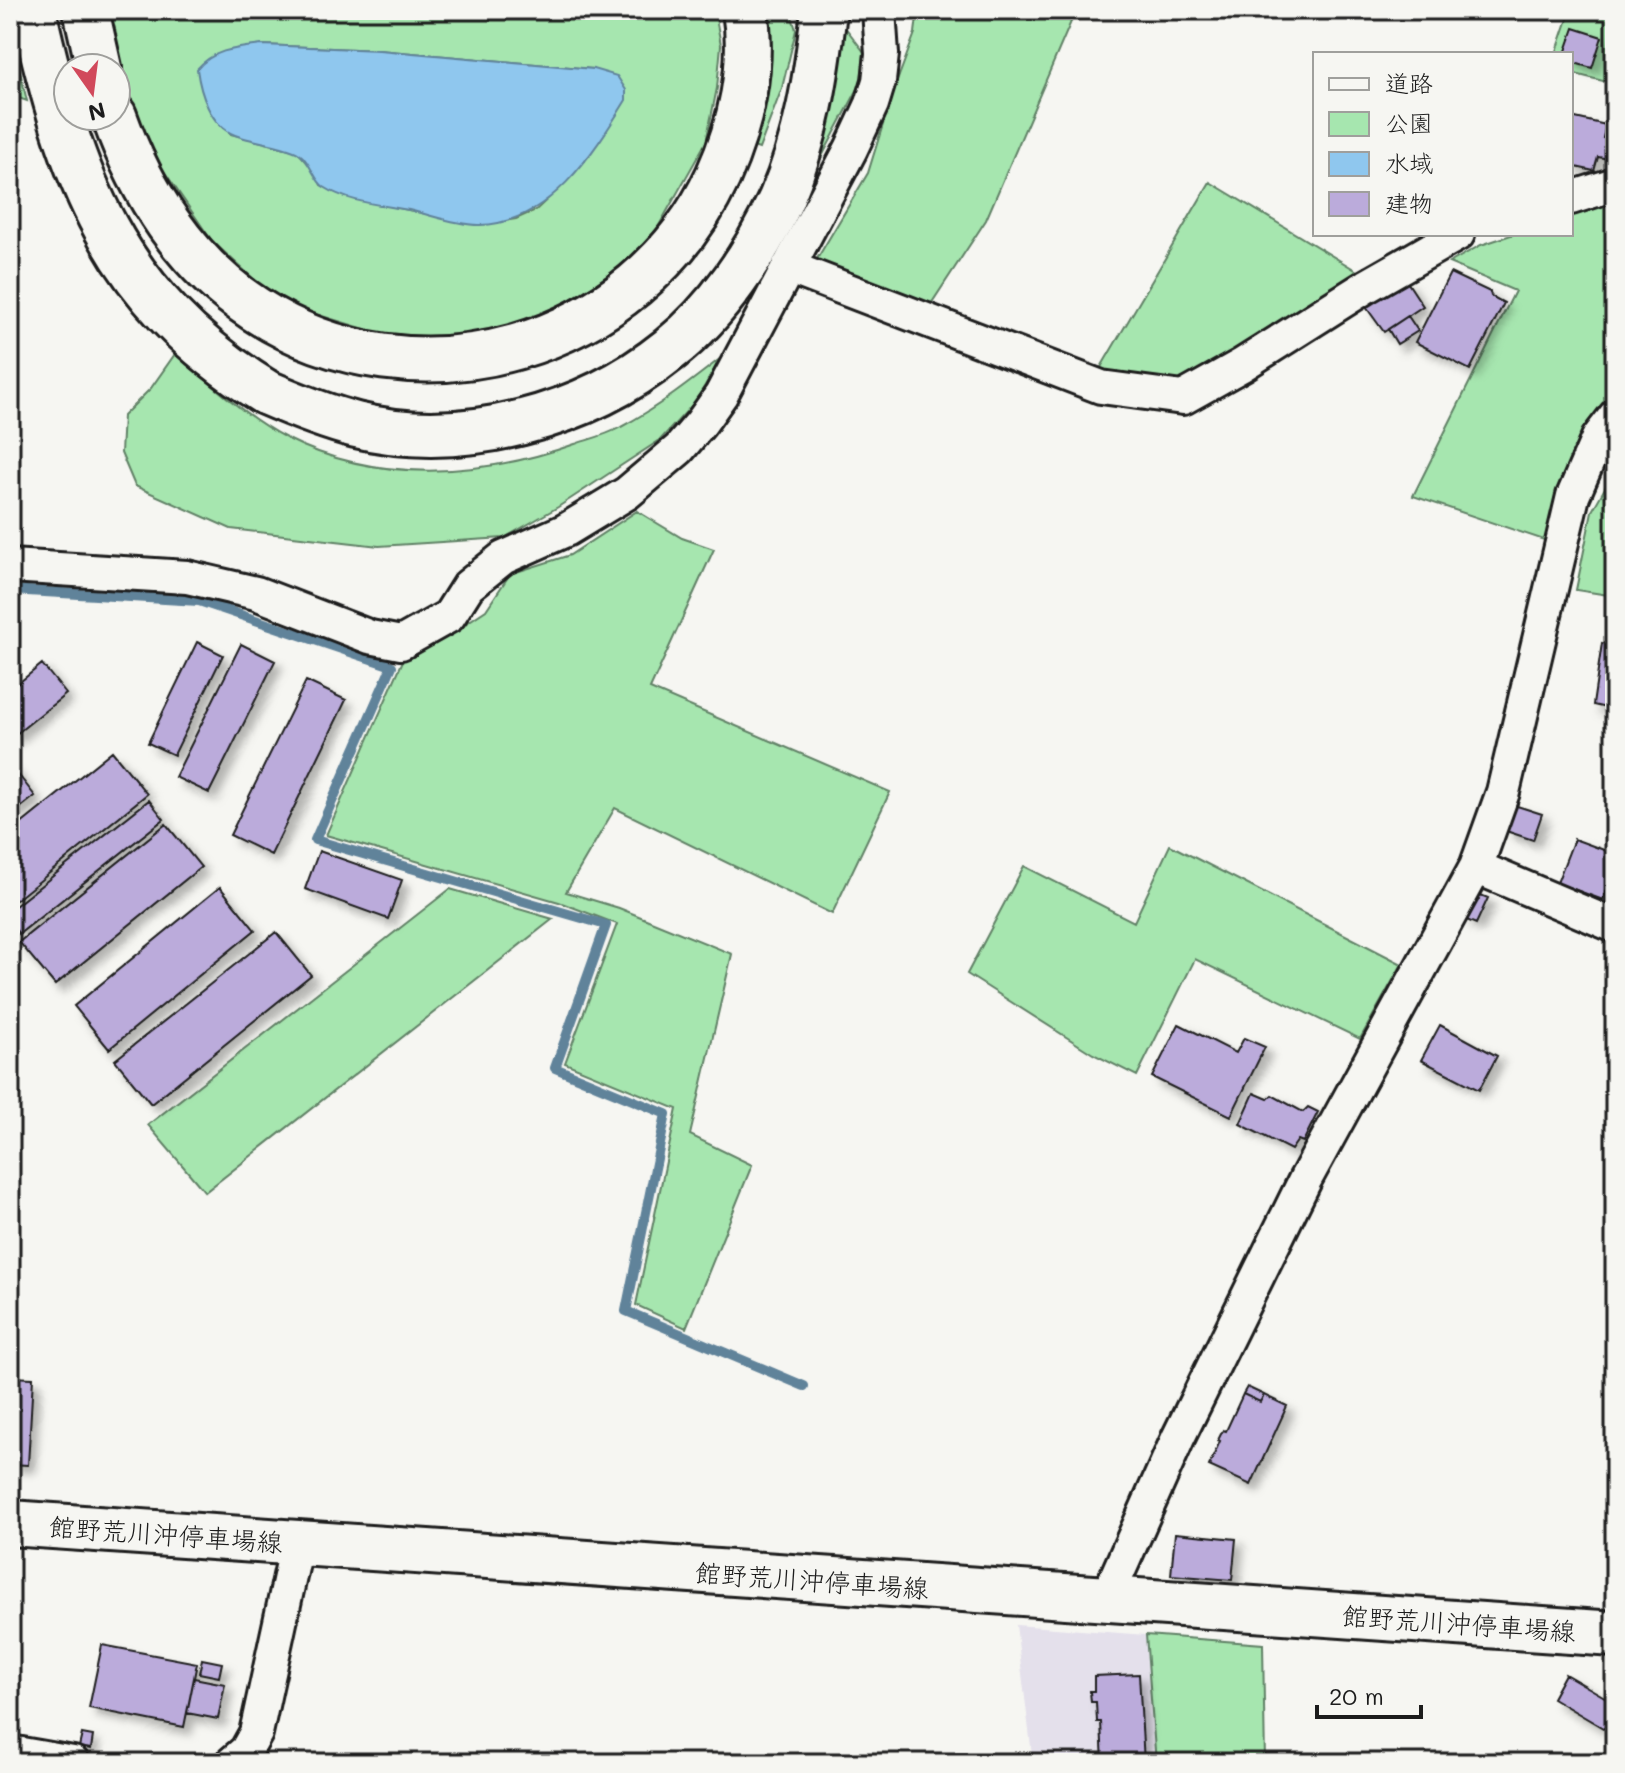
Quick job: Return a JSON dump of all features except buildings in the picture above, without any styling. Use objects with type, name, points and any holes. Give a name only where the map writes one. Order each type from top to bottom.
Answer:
[{"type":"main road","points":[[33,10],[66,137],[87,191],[108,235],[131,271],[159,305],[225,367],[265,392],[309,412],[358,426],[409,433],[455,433],[504,426],[550,414],[592,397],[633,375],[671,349],[705,317],[759,242],[781,199],[799,151],[811,100],[824,10]]},
{"type":"main road","points":[[86,10],[95,52]]},
{"type":"main road","points":[[121,132],[139,177],[190,251],[220,282],[254,309],[298,333],[342,348],[386,357],[470,357],[514,349],[557,334],[599,312],[640,280],[680,238],[707,200],[727,156],[741,108],[747,64],[745,10]]},
{"type":"main road","name":"館野荒川沖停車場線","points":[[10,1523],[1615,1634]]},
{"type":"street","points":[[10,25],[53,10]]},
{"type":"street","points":[[10,566],[187,577],[256,593],[370,637],[401,643],[449,616],[468,586],[503,558],[566,530],[627,493],[679,449],[721,395],[872,104],[882,54],[879,10]]},
{"type":"street","points":[[1573,197],[1615,184]]},
{"type":"street","points":[[788,267],[1101,387],[1183,398],[1454,236]]},
{"type":"street","points":[[1106,1600],[1178,1438],[1306,1178],[1476,867],[1503,792],[1573,496],[1598,438],[1615,416]]},
{"type":"street","points":[[1476,867],[1615,926]]},
{"type":"street","points":[[232,1763],[246,1751],[256,1733],[297,1544]]},
{"type":"street","points":[[10,1752],[73,1763]]},
{"type":"shaded area","points":[[1016,1625],[1146,1635],[1156,1763],[1033,1763]]},
{"type":"green space","points":[[116,10],[693,10],[715,13],[721,45],[717,88],[706,142],[657,229],[625,266],[533,322],[434,343],[375,332],[305,311],[266,290],[212,241],[153,155],[132,104],[132,52],[118,52],[111,12]],"holes":[[[262,45],[379,50],[593,69],[617,114],[572,176],[536,210],[516,219],[477,225],[344,196],[321,185],[314,170],[297,151],[231,134],[213,115]]]},
{"type":"green space","points":[[760,10],[790,10],[796,30],[782,88],[759,149],[747,145]]},
{"type":"green space","points":[[918,10],[1074,10],[986,220],[931,304],[814,264],[868,173],[915,33]]},
{"type":"green space","points":[[1571,10],[1615,10],[1615,84],[1573,74],[1573,52],[1557,52]]},
{"type":"green space","points":[[845,27],[864,52],[861,83],[810,179],[838,72]]},
{"type":"green space","points":[[14,47],[27,101],[10,95],[10,50]]},
{"type":"green space","points":[[1210,182],[1362,274],[1179,387],[1097,374]]},
{"type":"green space","points":[[1615,200],[1615,391],[1585,434],[1550,542],[1413,496],[1515,291],[1449,263],[1481,245],[1508,236],[1573,236],[1573,214]]},
{"type":"green space","points":[[175,354],[242,410],[286,438],[320,453],[356,463],[429,471],[503,463],[604,435],[660,403],[721,358],[696,401],[660,440],[558,507],[504,538],[379,546],[231,529],[135,486],[121,453],[123,416],[151,388]]},
{"type":"green space","points":[[1615,470],[1615,596],[1576,590],[1592,511]]},
{"type":"green space","points":[[637,511],[682,538],[714,549],[650,689],[890,792],[832,914],[615,808],[566,892],[619,908],[732,954],[690,1135],[752,1165],[686,1328],[636,1305],[677,1109],[565,1063],[617,924],[559,902],[326,835],[405,656],[442,639],[486,610],[510,574],[570,555]]},
{"type":"green space","points":[[1170,845],[1402,964],[1360,1039],[1195,959],[1137,1076],[1093,1054],[967,974],[1024,866],[1134,922]]},
{"type":"green space","points":[[450,889],[553,919],[205,1192],[148,1125]]},
{"type":"green space","points":[[1146,1635],[1263,1644],[1265,1763],[1156,1763]]},
{"type":"water","points":[[262,45],[379,50],[593,69],[617,76],[626,90],[626,100],[583,163],[548,199],[527,213],[504,222],[463,224],[356,200],[334,192],[320,184],[308,163],[294,151],[226,131],[208,107],[197,69],[218,53]]},
{"type":"waterway","points":[[10,590],[199,601],[392,666],[315,840],[606,925],[555,1068],[666,1114],[626,1311],[804,1386]]}]
